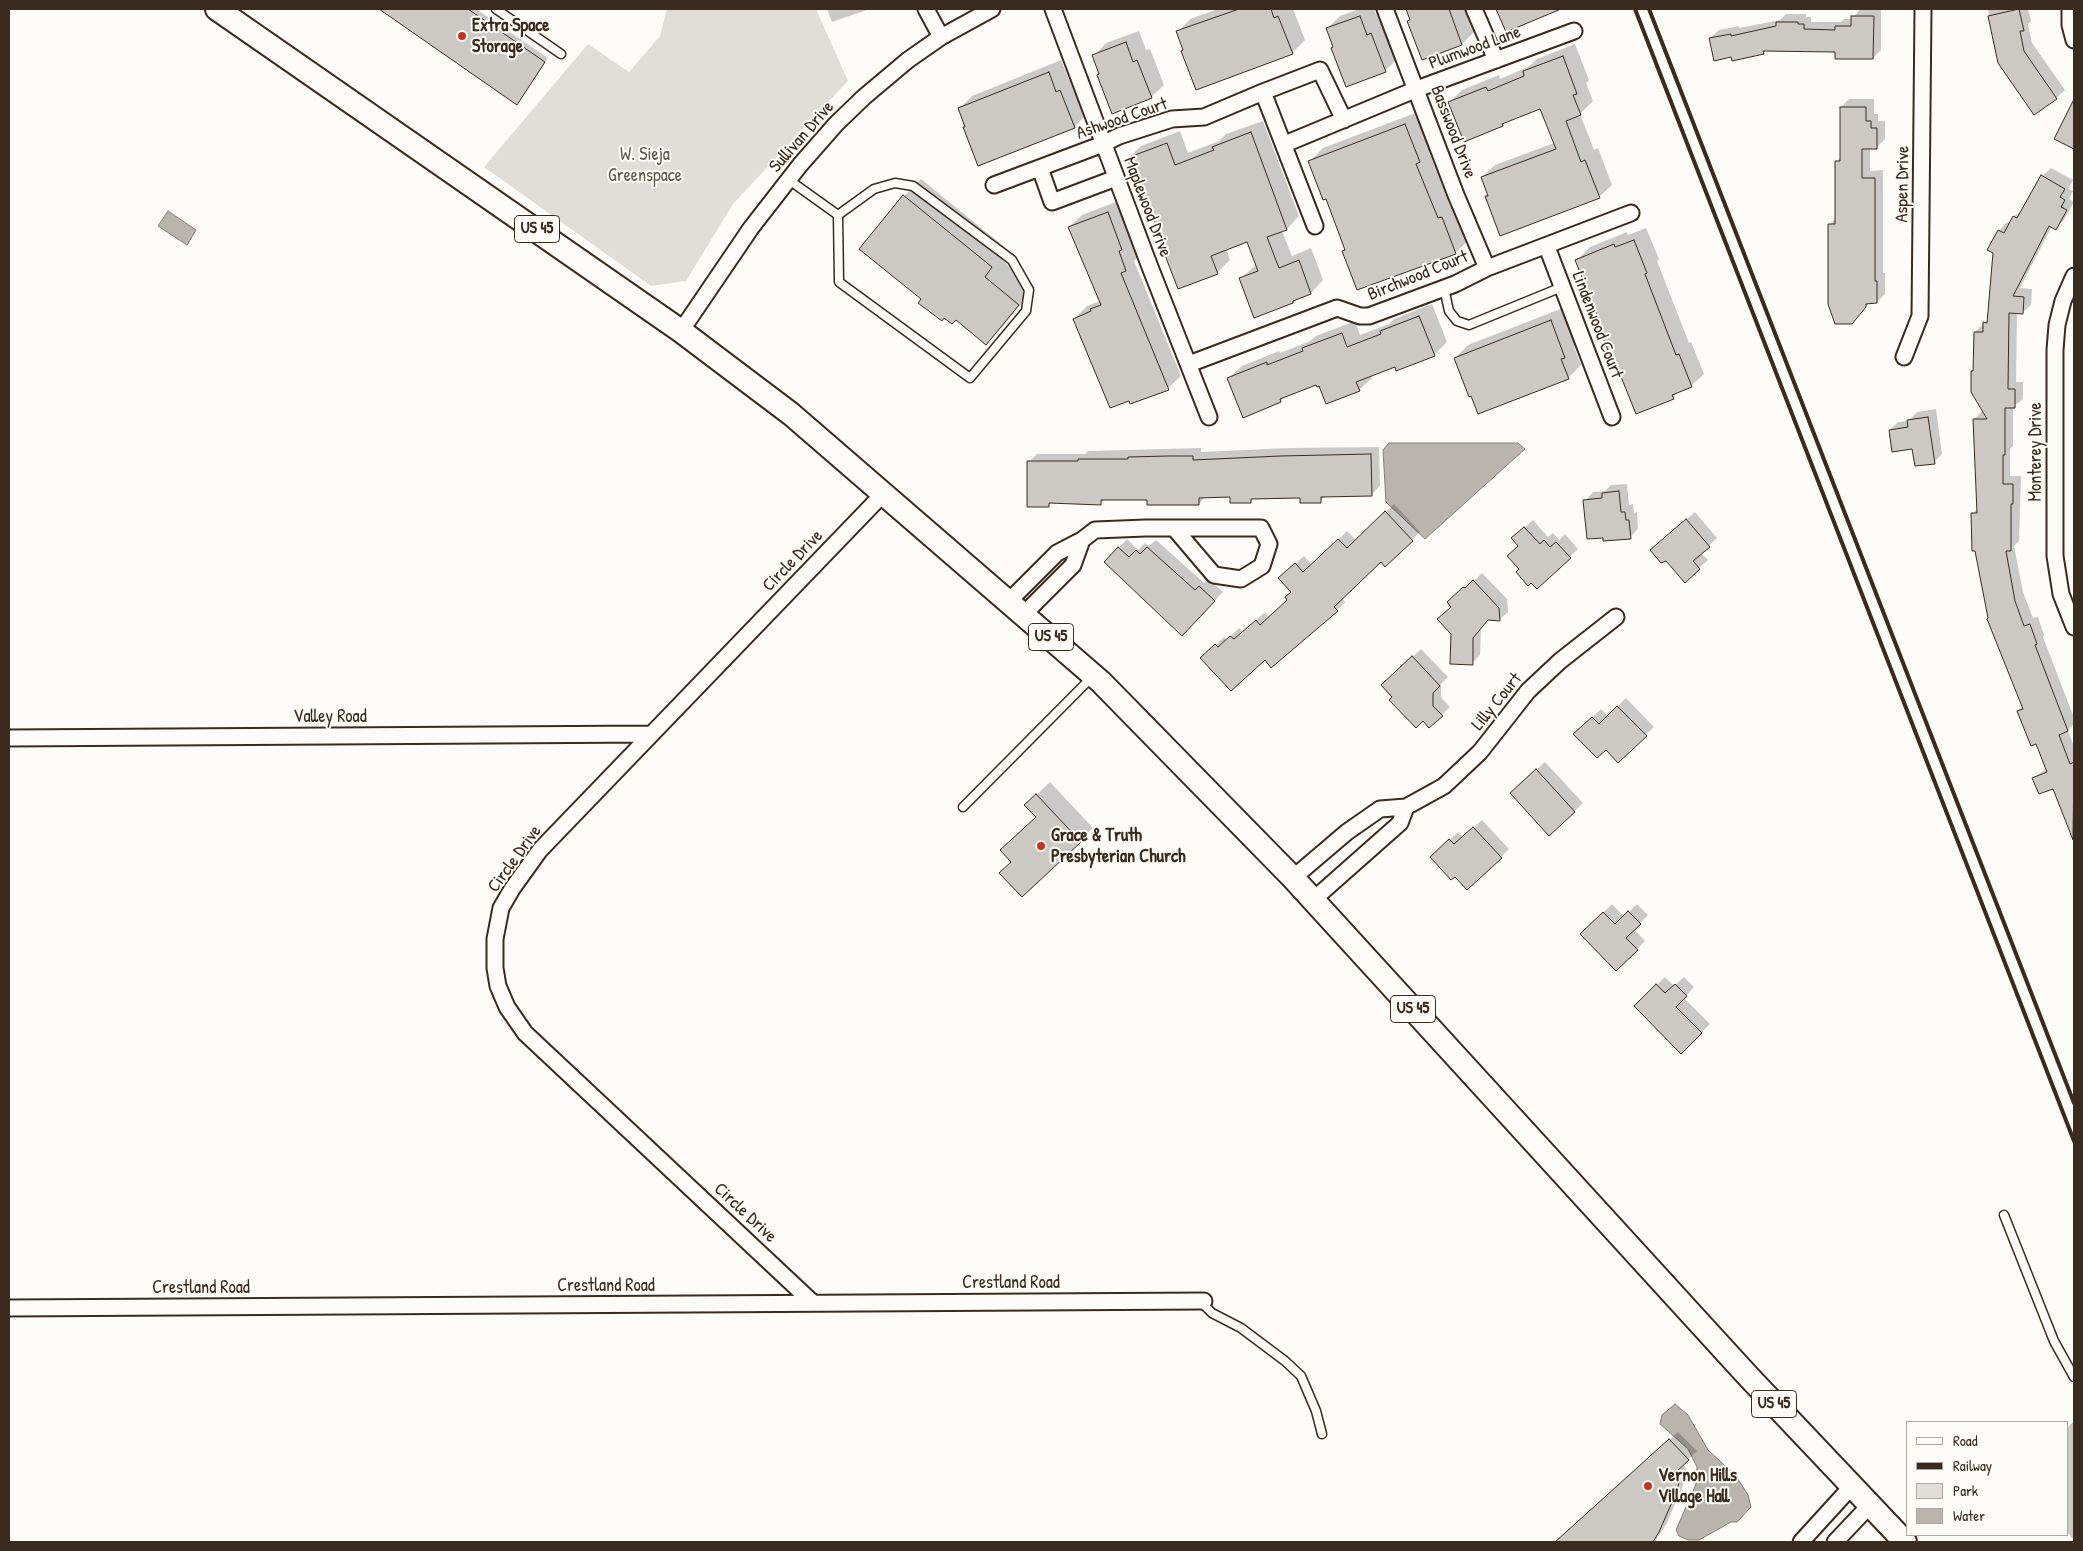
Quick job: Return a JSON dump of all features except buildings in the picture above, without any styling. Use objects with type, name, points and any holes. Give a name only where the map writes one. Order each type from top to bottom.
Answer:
[{"type":"main road","name":"US 45","points":[[217,9],[681,331],[797,418],[1094,675],[1293,878],[1748,1375],[1905,1542]]},
{"type":"street","points":[[926,9],[941,37]]},
{"type":"street","name":"Sullivan Drive","points":[[681,331],[751,228],[836,124],[864,97],[908,60],[941,37],[992,9]]},
{"type":"street","name":"Maplewood Drive","points":[[1053,9],[1103,144],[1209,417]]},
{"type":"street","name":"Basswood Drive","points":[[1385,9],[1456,195],[1487,268]]},
{"type":"street","points":[[1474,9],[1496,60]]},
{"type":"street","name":"Aspen Drive","points":[[1904,357],[1920,316],[1923,9]]},
{"type":"street","points":[[2070,9],[2070,25],[2074,40]]},
{"type":"street","name":"Plumwood Lane","points":[[1417,89],[1574,31]]},
{"type":"street","name":"Ashwood Court","points":[[994,185],[1103,144],[1119,136],[1172,119],[1204,117],[1320,70],[1344,120]]},
{"type":"street","points":[[1284,144],[1417,89]]},
{"type":"street","points":[[1264,92],[1315,226]]},
{"type":"street","points":[[1040,168],[1052,202],[1116,178]]},
{"type":"street","name":"Birchwood Court","points":[[1189,364],[1337,308],[1360,316],[1369,316],[1444,288],[1487,268],[1631,214]]},
{"type":"street","name":"Lindenwood Court","points":[[1546,247],[1612,417]]},
{"type":"street","name":"Monterey Drive","points":[[2074,276],[2063,301],[2057,325],[2055,350],[2055,556],[2061,594],[2074,627]]},
{"type":"street","name":"Circle Drive","points":[[813,1303],[525,1032],[507,1007],[498,986],[494,968],[494,939],[501,908],[540,850],[884,494]]},
{"type":"street","points":[[1017,607],[1057,553],[1082,540],[1095,530],[1174,528],[1261,528],[1269,544],[1262,566],[1241,579],[1214,575],[1174,528]]},
{"type":"street","name":"Lilly Court","points":[[1293,878],[1347,832],[1380,808],[1406,807],[1444,786],[1480,752],[1528,691],[1560,661],[1616,617]]},
{"type":"street","name":"Valley Road","points":[[9,738],[651,734]]},
{"type":"street","points":[[1313,900],[1400,823],[1406,807]]},
{"type":"street","name":"Crestland Road","points":[[9,1308],[1202,1301]]},
{"type":"street","points":[[1801,1542],[1852,1486]]},
{"type":"street","points":[[1835,1542],[1870,1505]]},
{"type":"lane","points":[[496,9],[561,54]]},
{"type":"lane","points":[[789,180],[838,215]]},
{"type":"lane","points":[[895,183],[913,186],[1012,260],[1029,290],[1026,312],[970,378],[839,282],[838,215],[874,189],[895,183]]},
{"type":"lane","points":[[1444,288],[1449,311],[1457,321],[1469,325],[1562,286]]},
{"type":"lane","points":[[963,807],[1094,675]]},
{"type":"lane","points":[[2004,1215],[2054,1341],[2074,1376]]},
{"type":"lane","points":[[1202,1301],[1212,1313],[1241,1328],[1285,1361],[1301,1376],[1316,1411],[1322,1434]]},
{"type":"green space","name":"W. Sieja Greenspace","points":[[667,9],[816,9],[848,81],[733,204],[686,281],[651,286],[484,167],[588,44],[629,72],[660,36]]},
{"type":"water","points":[[168,211],[196,230],[187,245],[158,226]]},
{"type":"water","points":[[1389,443],[1518,443],[1525,449],[1425,539],[1386,502],[1383,450]]},
{"type":"water","points":[[1675,1404],[1688,1415],[1708,1450],[1736,1476],[1748,1495],[1751,1507],[1737,1522],[1731,1522],[1699,1540],[1688,1540],[1679,1536],[1676,1530],[1696,1484],[1697,1467],[1688,1449],[1660,1424],[1662,1415]]},
{"type":"railway","points":[[1635,9],[2074,1141]]},
{"type":"railway","points":[[1649,9],[2074,1103]]},
{"type":"place","name":"Extra Space Storage","points":[[462,36]]},
{"type":"place","name":"Grace & Truth Presbyterian Church","points":[[1041,846]]},
{"type":"place","name":"Vernon Hills Village Hall","points":[[1648,1486]]}]
